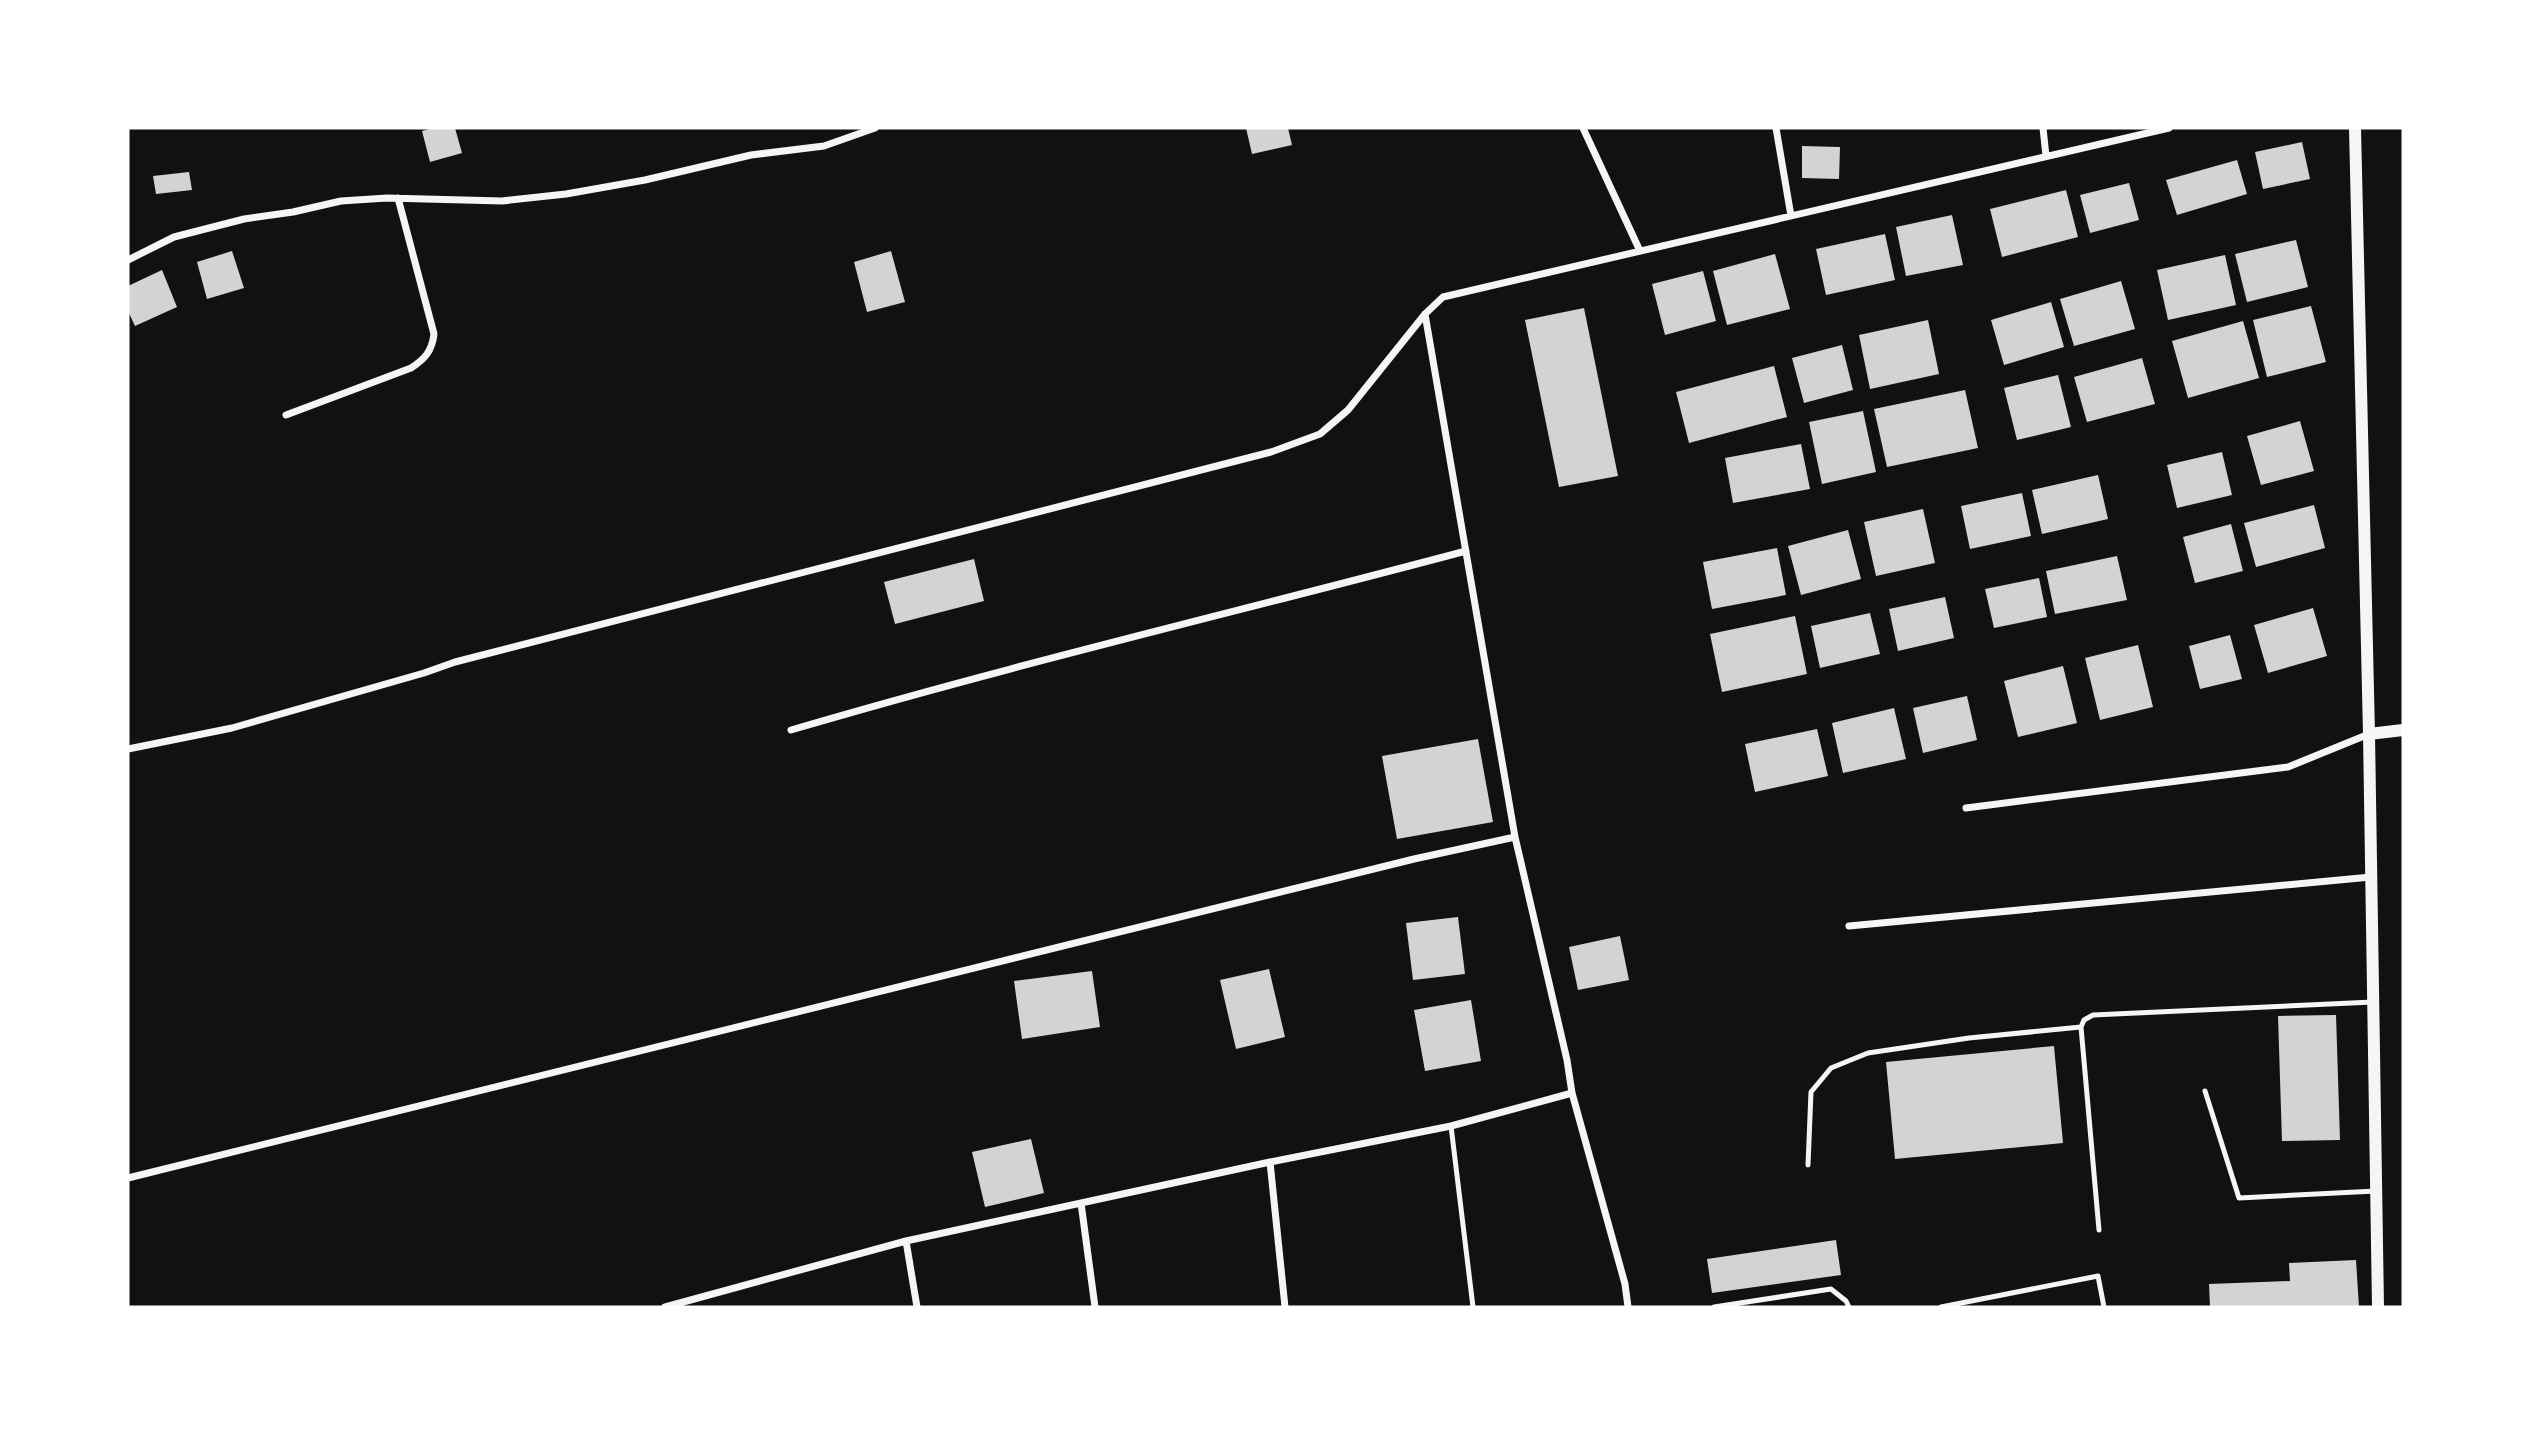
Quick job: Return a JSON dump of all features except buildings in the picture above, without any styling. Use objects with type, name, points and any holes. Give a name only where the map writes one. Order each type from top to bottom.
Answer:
[{"type":"street","points":[[128,260],[174,237],[244,219],[341,201],[398,198],[502,201],[566,194],[645,180],[751,155],[824,146],[875,128]]},
{"type":"street","points":[[1583,128],[1640,251]]},
{"type":"street","points":[[1776,128],[1791,216]]},
{"type":"street","points":[[2043,128],[2046,156]]},
{"type":"street","points":[[128,749],[232,727],[455,662],[1296,444],[1320,434],[1348,410],[1425,314],[1443,297],[2169,128]]},
{"type":"street","points":[[2355,128],[2369,734],[2378,1307]]},
{"type":"street","points":[[286,415],[411,368],[422,361],[432,348],[434,334],[398,198]]},
{"type":"street","points":[[1425,314],[1515,836],[1567,1060],[1572,1093],[1625,1283],[1628,1307]]},
{"type":"street","points":[[791,730],[1099,645],[1466,551]]},
{"type":"street","points":[[1966,808],[2288,766],[2369,734],[2403,730]]},
{"type":"street","points":[[128,1178],[1515,836]]},
{"type":"street","points":[[1849,926],[2371,877]]},
{"type":"street","points":[[665,1307],[906,1241],[1270,1162],[1451,1126],[1572,1093]]},
{"type":"street","points":[[1270,1162],[1284,1307]]},
{"type":"street","points":[[1082,1203],[1095,1307]]},
{"type":"street","points":[[906,1241],[917,1307]]},
{"type":"lane","points":[[2099,1230],[2081,1027],[2084,1020],[2093,1015],[2373,1002]]},
{"type":"lane","points":[[1808,1165],[1811,1092],[1831,1068],[1868,1053],[1969,1038],[2081,1027]]},
{"type":"lane","points":[[2205,1091],[2239,1198],[2376,1191]]},
{"type":"lane","points":[[1451,1126],[1473,1307]]},
{"type":"lane","points":[[1941,1307],[2098,1276],[2104,1307]]},
{"type":"lane","points":[[1714,1307],[1830,1289],[1846,1301],[1849,1307]]}]
